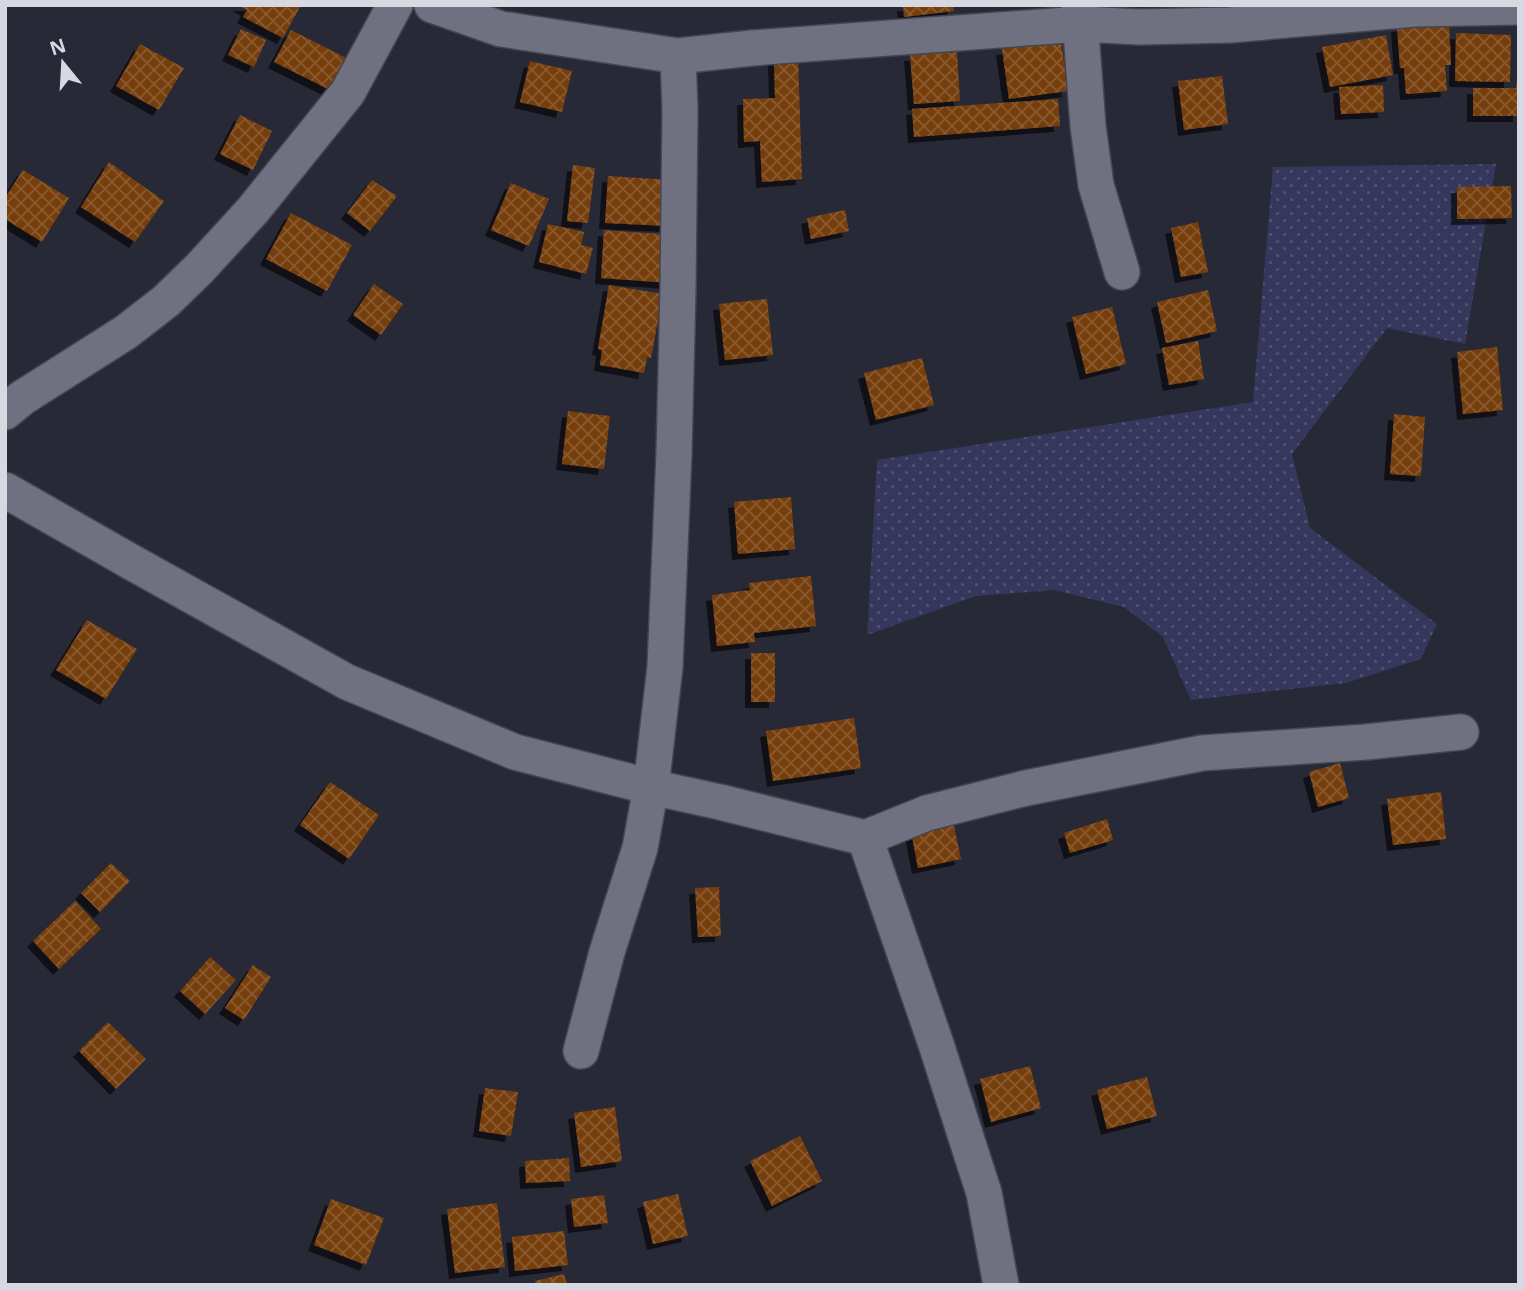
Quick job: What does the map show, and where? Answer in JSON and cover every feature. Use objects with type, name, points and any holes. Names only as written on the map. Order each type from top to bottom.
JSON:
[{"type":"street","points":[[5,412],[22,398],[127,332],[166,301],[200,268],[253,210],[348,92],[395,5]]},
{"type":"street","points":[[432,5],[501,29],[678,56],[1080,15],[1140,27],[1230,25],[1415,9],[1519,7]]},
{"type":"street","points":[[1080,15],[1088,126],[1096,185],[1122,272]]},
{"type":"street","points":[[581,1051],[607,952],[640,848],[652,788],[665,667],[674,453],[679,219],[678,56]]},
{"type":"street","points":[[5,490],[347,682],[515,752],[652,788],[865,838],[927,813],[1013,791],[1202,753],[1366,742],[1461,732]]},
{"type":"street","points":[[865,838],[984,1193],[1001,1285]]},
{"type":"shaded area","points":[[1496,164],[1465,344],[1387,328],[1292,454],[1310,528],[1437,624],[1421,659],[1346,683],[1191,700],[1163,637],[1124,607],[1054,590],[976,596],[867,635],[877,460],[1253,402],[1273,167]]},
{"type":"building","points":[[238,5],[301,5],[283,38],[243,17],[247,10]]},
{"type":"building","points":[[903,5],[953,5],[954,11],[904,17]]},
{"type":"building","points":[[1449,22],[1451,65],[1445,65],[1447,91],[1406,94],[1404,68],[1400,68],[1397,26]]},
{"type":"building","points":[[241,29],[266,40],[254,67],[228,55]]},
{"type":"building","points":[[291,30],[354,62],[338,94],[274,62]]},
{"type":"building","points":[[1456,33],[1511,35],[1510,82],[1455,81]]},
{"type":"building","points":[[1386,35],[1393,75],[1330,87],[1322,47]]},
{"type":"building","points":[[1061,41],[1068,91],[1009,99],[1002,49]]},
{"type":"building","points":[[140,44],[184,68],[159,110],[116,86]]},
{"type":"building","points":[[957,52],[960,101],[914,104],[910,55]]},
{"type":"building","points":[[798,56],[802,179],[762,182],[760,141],[744,142],[743,99],[775,98],[774,57]]},
{"type":"building","points":[[530,61],[572,71],[562,112],[520,102]]},
{"type":"building","points":[[1222,76],[1228,124],[1184,130],[1178,81]]},
{"type":"building","points":[[1516,82],[1519,82],[1519,116],[1473,116],[1473,88],[1516,88]]},
{"type":"building","points":[[1383,85],[1384,112],[1341,114],[1339,87]]},
{"type":"building","points":[[1058,99],[1060,126],[914,137],[912,109]]},
{"type":"building","points":[[240,115],[272,131],[253,170],[220,154]]},
{"type":"building","points":[[109,162],[164,201],[135,242],[81,207]]},
{"type":"building","points":[[573,165],[595,168],[588,223],[567,221]]},
{"type":"building","points":[[23,170],[69,198],[42,242],[5,219],[5,198]]},
{"type":"building","points":[[608,176],[671,180],[668,226],[605,223]]},
{"type":"building","points":[[372,180],[397,196],[370,231],[347,213]]},
{"type":"building","points":[[511,183],[549,199],[529,246],[491,230]]},
{"type":"building","points":[[1511,186],[1512,218],[1457,219],[1457,187]]},
{"type":"building","points":[[845,210],[849,231],[811,239],[807,218]]},
{"type":"building","points":[[291,213],[352,245],[327,291],[266,259]]},
{"type":"building","points":[[1198,222],[1208,272],[1181,277],[1171,228]]},
{"type":"building","points":[[548,224],[584,232],[581,245],[593,248],[586,274],[539,262]]},
{"type":"building","points":[[604,230],[675,235],[671,283],[601,278]]},
{"type":"building","points":[[374,284],[403,304],[381,335],[353,315]]},
{"type":"building","points":[[609,285],[663,294],[651,358],[647,357],[644,373],[600,365],[602,350],[598,349]]},
{"type":"building","points":[[1208,290],[1217,331],[1166,343],[1157,302]]},
{"type":"building","points":[[767,299],[773,355],[725,360],[719,304]]},
{"type":"building","points":[[1112,307],[1126,364],[1086,374],[1072,317]]},
{"type":"building","points":[[1198,341],[1204,379],[1169,385],[1162,348]]},
{"type":"building","points":[[1497,347],[1503,410],[1463,414],[1457,352]]},
{"type":"building","points":[[922,358],[934,405],[876,420],[864,373]]},
{"type":"building","points":[[568,411],[610,416],[604,469],[562,464]]},
{"type":"building","points":[[1394,414],[1425,417],[1421,476],[1390,474]]},
{"type":"building","points":[[791,497],[795,549],[738,554],[734,502]]},
{"type":"building","points":[[811,576],[816,626],[754,633],[755,642],[717,646],[712,595],[750,590],[749,583]]},
{"type":"building","points":[[87,620],[137,649],[106,699],[56,670]]},
{"type":"building","points":[[751,653],[775,653],[775,702],[751,702]]},
{"type":"building","points":[[854,718],[861,768],[773,781],[766,731]]},
{"type":"building","points":[[1340,763],[1349,798],[1318,807],[1309,772]]},
{"type":"building","points":[[330,782],[379,815],[349,859],[300,825]]},
{"type":"building","points":[[1441,792],[1446,839],[1393,845],[1387,799]]},
{"type":"building","points":[[952,817],[961,859],[918,868],[910,826]]},
{"type":"building","points":[[1107,819],[1113,840],[1070,853],[1064,833]]},
{"type":"building","points":[[111,863],[130,881],[100,912],[81,893]]},
{"type":"building","points":[[719,887],[721,936],[698,937],[695,888]]},
{"type":"building","points":[[75,901],[101,929],[59,969],[33,941]]},
{"type":"building","points":[[210,957],[236,980],[205,1014],[180,991]]},
{"type":"building","points":[[253,965],[271,977],[244,1020],[225,1008]]},
{"type":"building","points":[[108,1022],[146,1059],[116,1089],[79,1051]]},
{"type":"building","points":[[1030,1066],[1041,1108],[991,1122],[980,1079]]},
{"type":"building","points":[[1147,1077],[1157,1116],[1107,1129],[1097,1090]]},
{"type":"building","points":[[485,1088],[518,1092],[511,1136],[479,1131]]},
{"type":"building","points":[[615,1107],[622,1161],[581,1167],[574,1113]]},
{"type":"building","points":[[800,1136],[822,1181],[772,1206],[750,1161]]},
{"type":"building","points":[[569,1158],[570,1181],[526,1183],[525,1161]]},
{"type":"building","points":[[678,1194],[688,1236],[653,1244],[643,1202]]},
{"type":"building","points":[[604,1195],[608,1223],[574,1227],[571,1199]]},
{"type":"building","points":[[331,1199],[384,1218],[366,1265],[314,1245]]},
{"type":"building","points":[[497,1203],[505,1267],[455,1273],[447,1209]]},
{"type":"building","points":[[564,1231],[568,1265],[515,1271],[512,1237]]},
{"type":"building","points":[[564,1274],[567,1285],[536,1285],[535,1281]]}]
